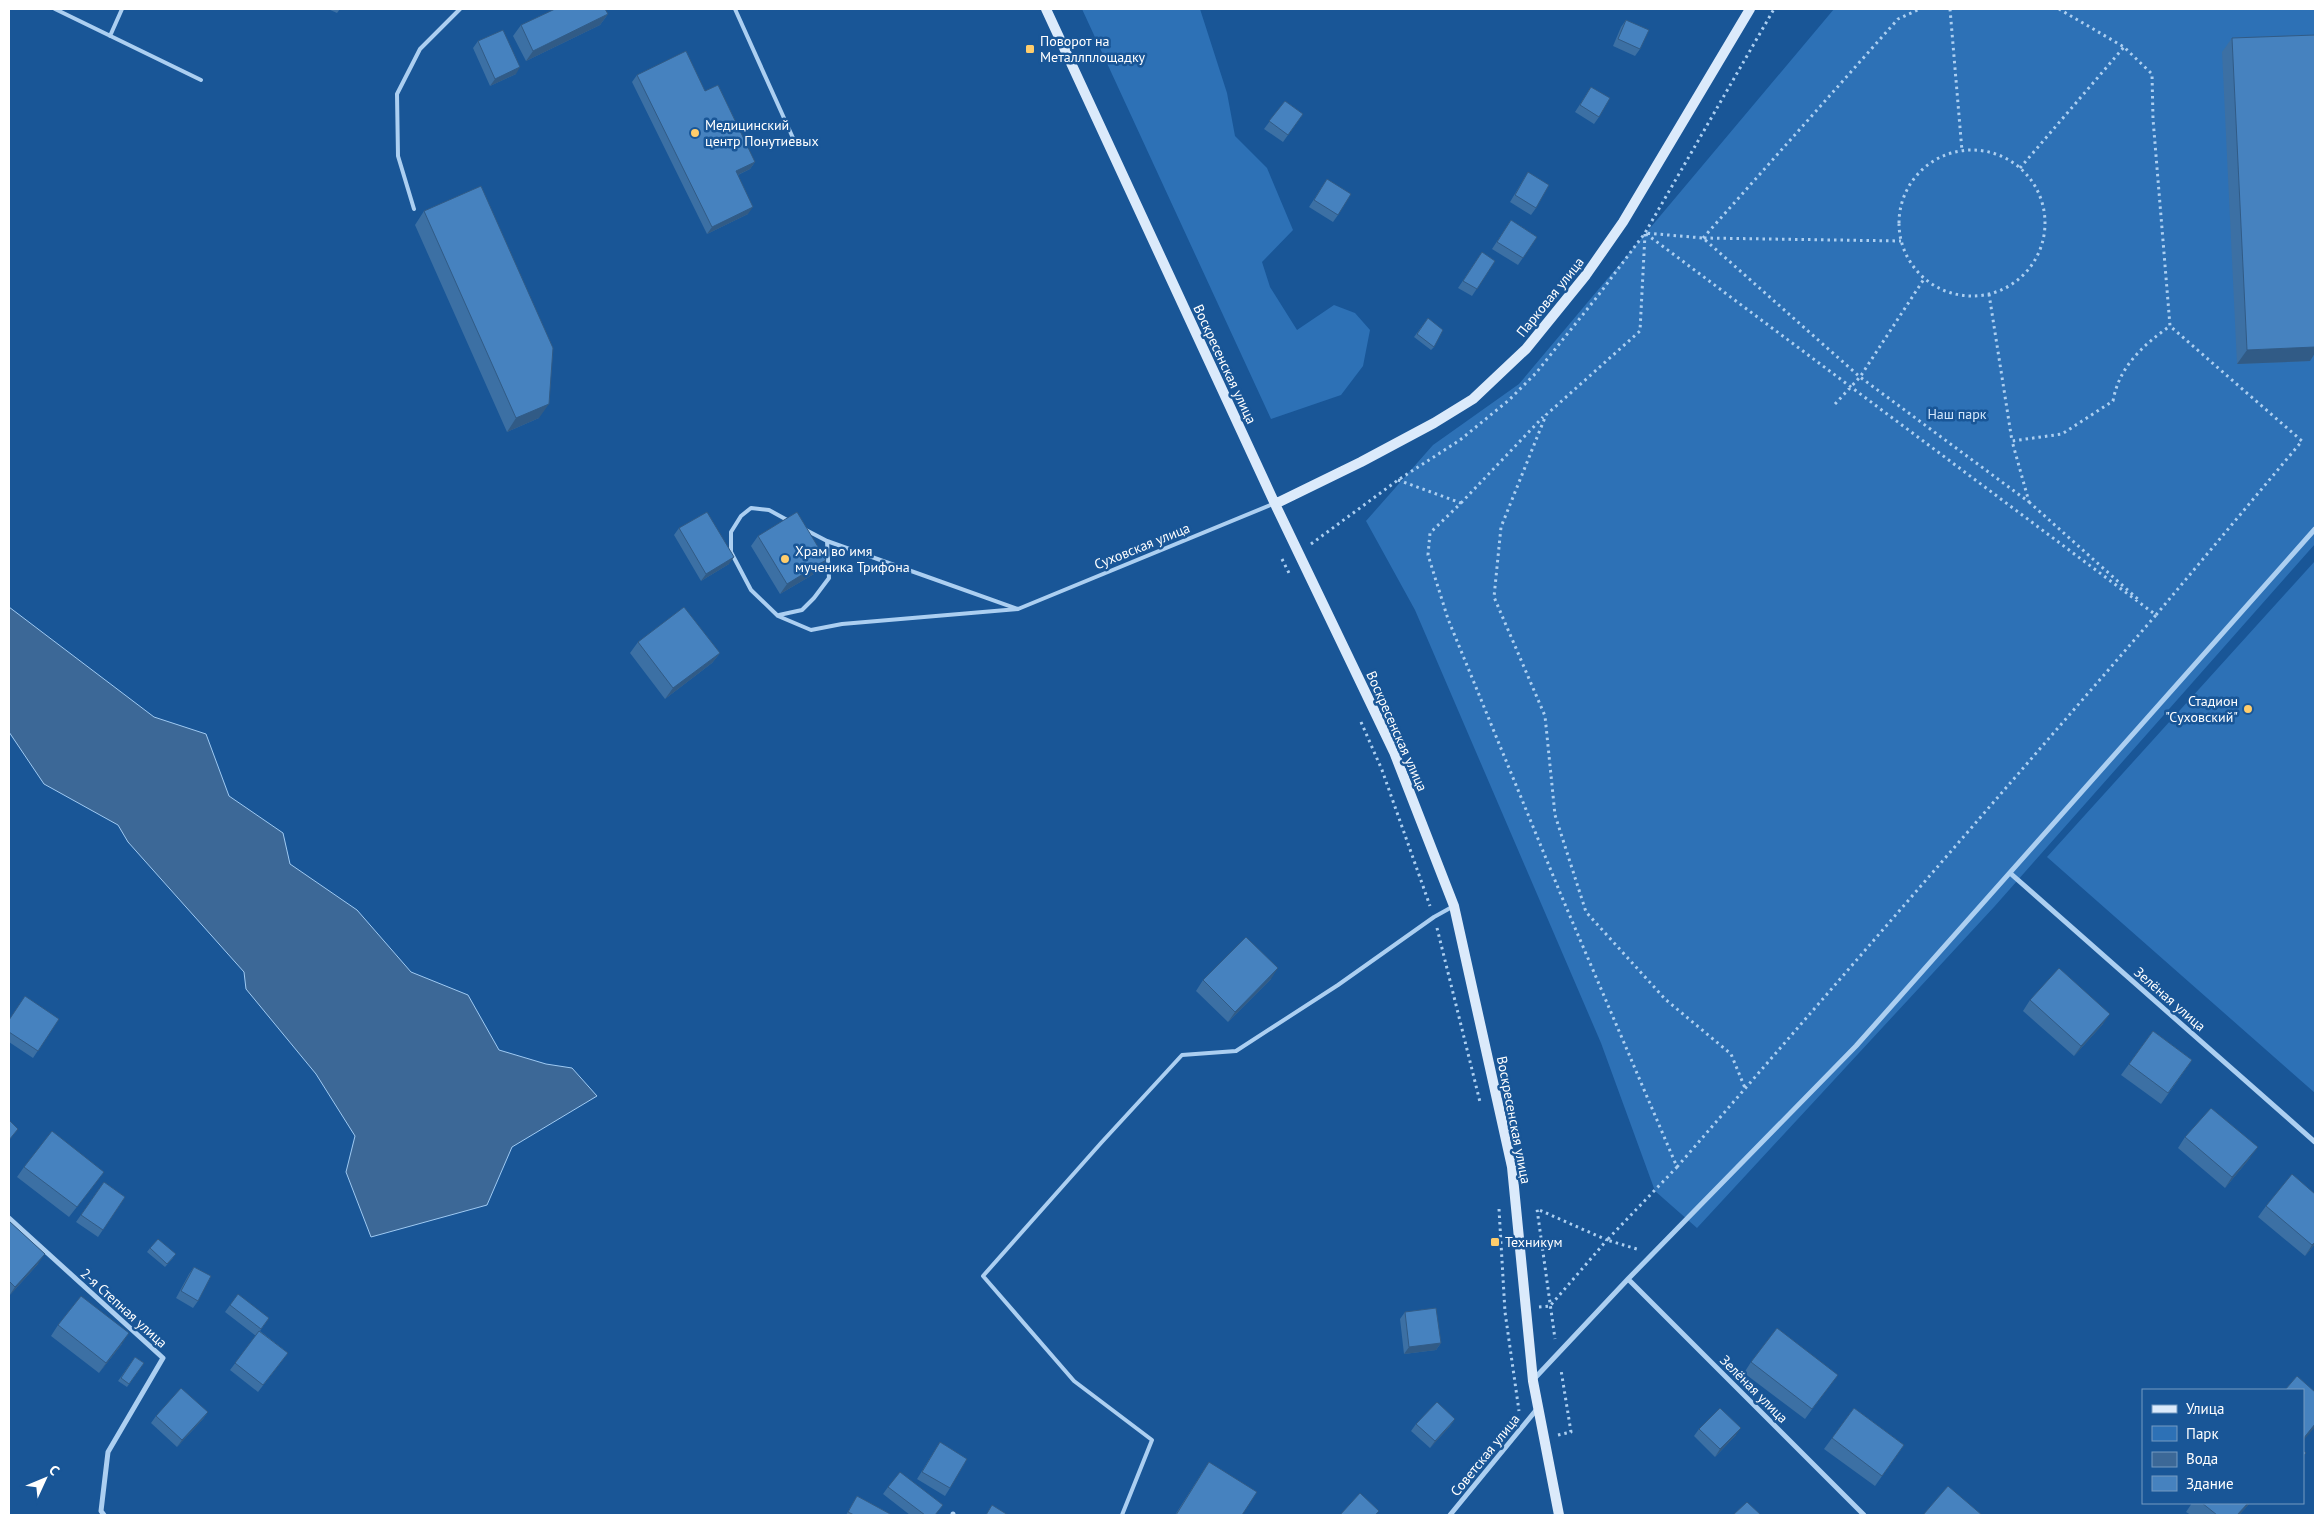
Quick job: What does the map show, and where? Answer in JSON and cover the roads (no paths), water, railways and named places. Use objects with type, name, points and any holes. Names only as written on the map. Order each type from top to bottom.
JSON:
[{"type":"street","name":"Воскресенская улица","points":[[1046,9],[1275,504],[1394,752],[1454,906],[1512,1167],[1533,1381],[1559,1515]]},
{"type":"street","name":"Парковая улица","points":[[1275,504],[1360,462],[1442,418],[1472,399],[1526,349],[1586,275],[1623,222],[1750,9]]},
{"type":"street","points":[[1533,1381],[1652,1254],[1856,1046],[2315,529]]},
{"type":"street","name":"Зелёная улица","points":[[2010,873],[2315,1142]]},
{"type":"street","name":"2-я Степная улица","points":[[9,1218],[163,1358],[108,1452],[101,1511],[104,1515]]},
{"type":"street","name":"Зелёная улица","points":[[1628,1279],[1864,1515]]},
{"type":"street","name":"Советская улица","points":[[1450,1515],[1537,1409]]},
{"type":"lane","points":[[55,9],[201,80]]},
{"type":"lane","points":[[110,36],[122,9]]},
{"type":"lane","points":[[414,209],[398,156],[397,94],[420,50],[460,9]]},
{"type":"lane","points":[[735,9],[793,138]]},
{"type":"lane","name":"Суховская улица","points":[[778,616],[811,630],[842,624],[1018,609],[1275,504]]},
{"type":"lane","points":[[794,523],[769,510],[751,508],[741,516],[731,532],[731,552],[751,590],[778,616],[802,610],[814,598],[828,578],[827,541]]},
{"type":"lane","points":[[802,528],[827,541],[1018,609]]},
{"type":"lane","points":[[1122,1515],[1152,1440],[1074,1381],[983,1276],[1100,1143],[1182,1056],[1236,1051],[1338,985],[1454,906]]},
{"type":"water","points":[[9,607],[154,717],[206,734],[229,796],[283,833],[290,864],[357,910],[411,972],[468,995],[499,1050],[546,1064],[572,1068],[597,1096],[512,1147],[487,1205],[371,1237],[346,1172],[355,1136],[316,1074],[246,989],[244,972],[128,842],[118,825],[44,784],[9,732]]},
{"type":"place","name":"Поворот на Металлплощадку","points":[[1030,49]]},
{"type":"place","name":"Медицинский центр Понутиевых","points":[[695,133]]},
{"type":"place","name":"Храм во имя мученика Трифона","points":[[785,559]]},
{"type":"place","name":"Стадион \"Суховский\"","points":[[2248,709]]},
{"type":"place","name":"Техникум","points":[[1495,1242]]},
{"type":"park label","name":"Наш парк","points":[[1957,414]]}]
